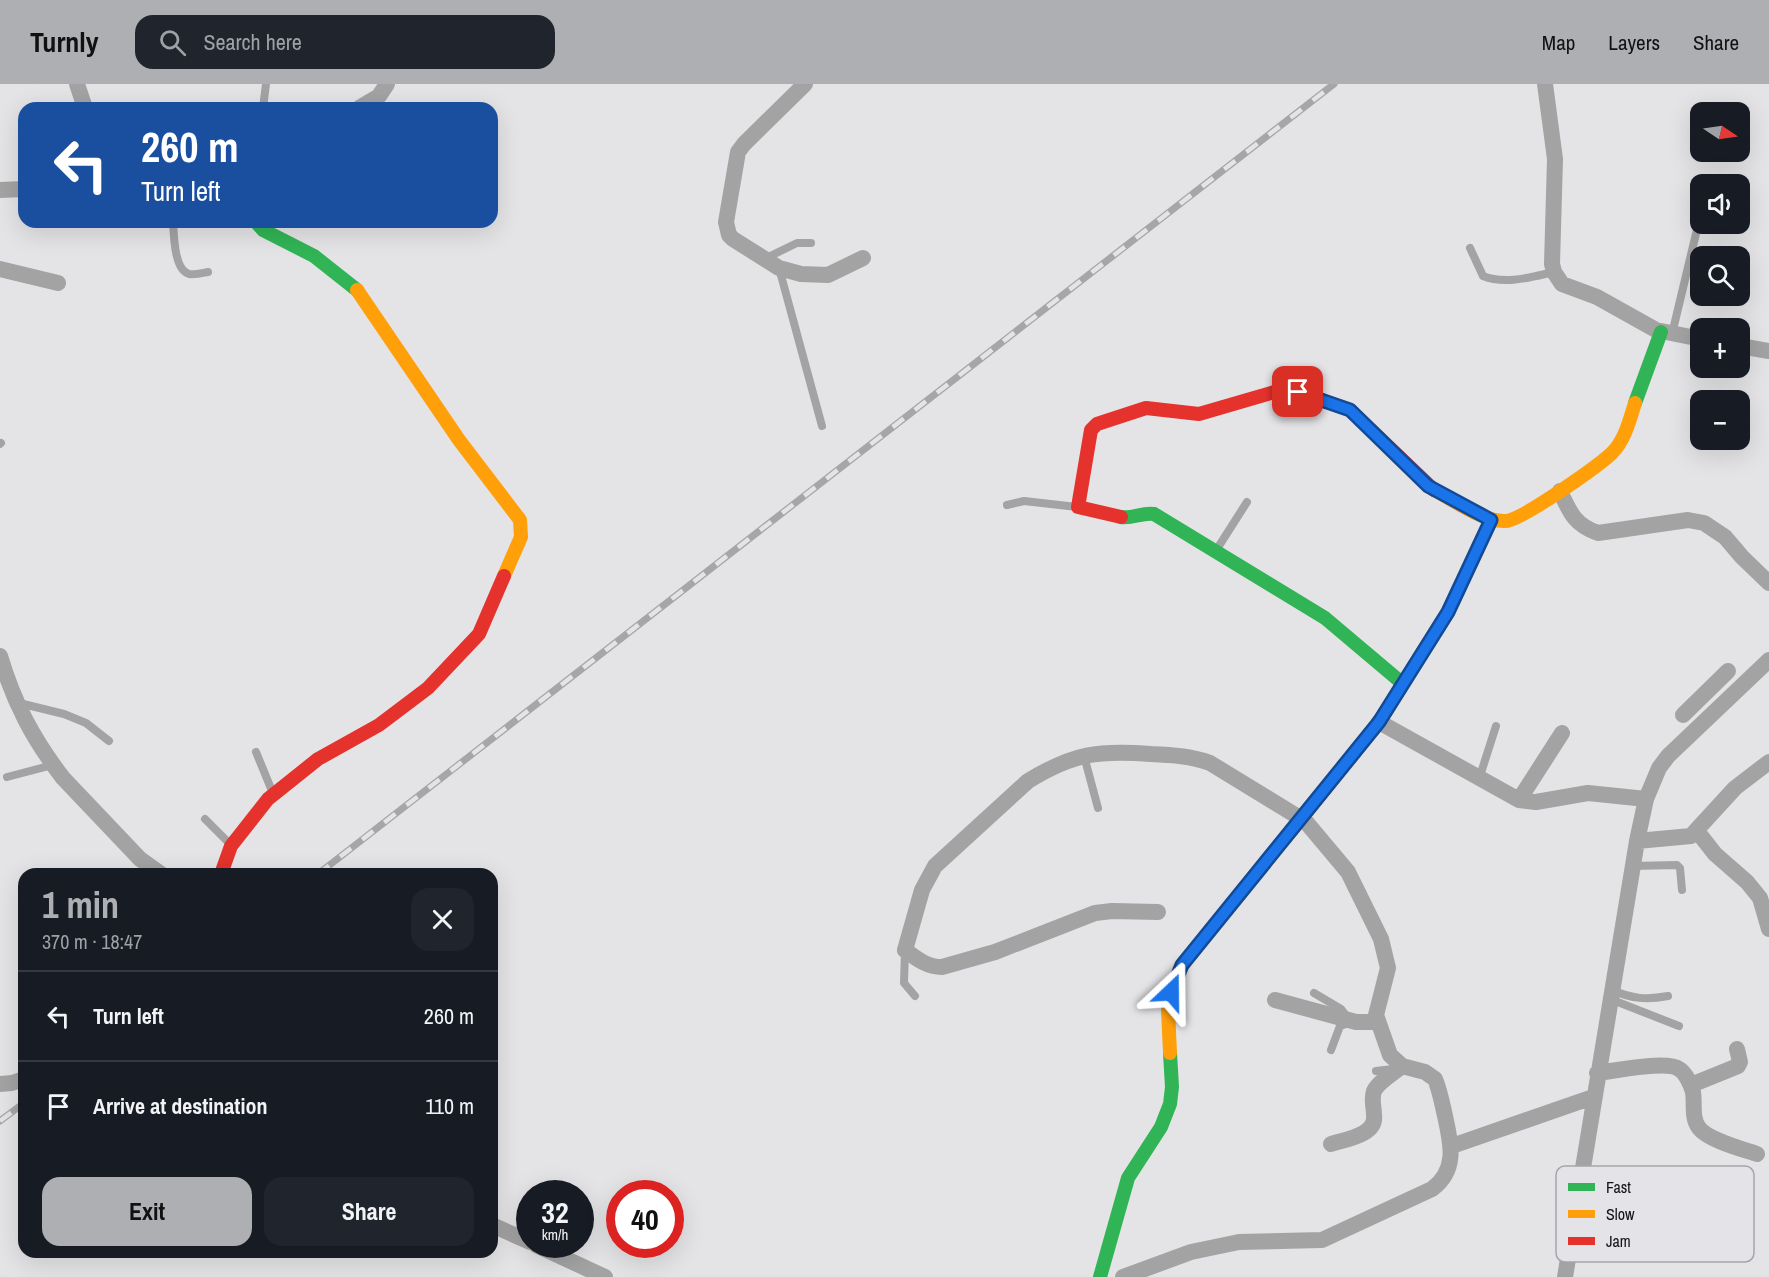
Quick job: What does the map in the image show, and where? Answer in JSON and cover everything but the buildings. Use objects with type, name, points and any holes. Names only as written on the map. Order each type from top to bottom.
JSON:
[{"type":"street","points":[[77,84],[83,102]]},
{"type":"street","points":[[369,102],[379,96],[387,84]]},
{"type":"street","points":[[805,84],[744,144],[738,153],[726,222],[727,230],[733,239],[779,268],[801,274],[828,275],[863,258]]},
{"type":"street","points":[[1545,84],[1555,159],[1552,264],[1554,272],[1562,284],[1597,297],[1666,333],[1690,337]]},
{"type":"street","points":[[0,190],[18,189]]},
{"type":"street","points":[[223,868],[231,846],[273,795],[318,759],[385,721],[428,688],[479,634],[519,545],[522,529],[515,511],[459,440],[356,287],[314,256],[261,228]]},
{"type":"street","points":[[0,268],[58,283]]},
{"type":"street","points":[[1402,683],[1325,618],[1154,514],[1147,513],[1125,518],[1078,507],[1091,430],[1097,424],[1146,408],[1199,414],[1289,390],[1350,410],[1428,486],[1491,520],[1512,520],[1560,491],[1613,452],[1620,443],[1666,333]]},
{"type":"street","points":[[1750,348],[1769,351]]},
{"type":"street","points":[[1560,491],[1572,516],[1585,529],[1598,533],[1688,520],[1704,523],[1725,537],[1769,583]]},
{"type":"street","points":[[1100,1277],[1128,1178],[1161,1127],[1170,1104],[1172,1087],[1168,1010],[1174,979],[1182,965],[1379,722],[1448,612],[1491,520]]},
{"type":"street","points":[[0,656],[16,703],[35,740],[63,778],[140,859],[153,868]]},
{"type":"street","points":[[1582,1166],[1636,841],[1646,799],[1659,768],[1668,756],[1769,660]]},
{"type":"street","points":[[1683,715],[1728,671]]},
{"type":"street","points":[[1702,696],[1716,710]]},
{"type":"street","points":[[1379,722],[1519,801],[1536,802],[1588,793],[1646,799]]},
{"type":"street","points":[[1519,801],[1562,733]]},
{"type":"street","points":[[1123,1277],[1191,1252],[1239,1242],[1322,1240],[1432,1189],[1444,1178],[1448,1170],[1452,1146],[1435,1079],[1425,1072],[1401,1067],[1390,1055],[1377,1022],[1377,1006],[1388,968],[1381,939],[1348,872],[1301,818],[1210,763],[1197,759],[1117,752],[1084,755],[1028,781],[935,866],[922,890],[905,950],[920,962],[933,967],[942,967],[990,954],[1095,913],[1158,912]]},
{"type":"street","points":[[1636,841],[1685,837],[1697,831],[1735,788],[1769,762]]},
{"type":"street","points":[[1697,831],[1715,854],[1747,882],[1760,898],[1769,929]]},
{"type":"street","points":[[1275,1000],[1352,1021],[1377,1022]]},
{"type":"street","points":[[1691,1085],[1738,1066],[1740,1062],[1737,1048]]},
{"type":"street","points":[[1597,1073],[1668,1065],[1680,1069],[1691,1085],[1695,1103],[1693,1118],[1700,1130],[1757,1154]]},
{"type":"street","points":[[1331,1144],[1366,1132],[1373,1125],[1375,1118],[1373,1093],[1401,1067]]},
{"type":"street","points":[[0,1084],[18,1081]]},
{"type":"street","points":[[1452,1146],[1593,1097]]},
{"type":"street","points":[[498,1228],[516,1236]]},
{"type":"street","points":[[564,1258],[606,1277]]},
{"type":"lane","points":[[264,102],[266,84]]},
{"type":"lane","points":[[174,228],[177,255],[182,270],[190,274],[208,273]]},
{"type":"lane","points":[[1666,333],[1695,234]]},
{"type":"lane","points":[[764,259],[797,243],[811,243]]},
{"type":"lane","points":[[1470,248],[1483,276],[1491,279],[1511,280],[1554,272]]},
{"type":"lane","points":[[779,268],[822,426]]},
{"type":"lane","points":[[1007,505],[1024,501],[1078,507]]},
{"type":"lane","points":[[1215,552],[1248,502]]},
{"type":"lane","points":[[16,703],[64,714],[86,723],[109,741]]},
{"type":"lane","points":[[1479,779],[1496,726]]},
{"type":"lane","points":[[256,752],[273,795]]},
{"type":"lane","points":[[1084,755],[1098,808]]},
{"type":"lane","points":[[7,777],[53,765]]},
{"type":"lane","points":[[205,819],[231,846]]},
{"type":"lane","points":[[1632,866],[1677,866],[1680,868],[1682,890]]},
{"type":"lane","points":[[905,950],[904,983],[915,996]]},
{"type":"lane","points":[[1314,993],[1341,1009],[1352,1021],[1340,1026],[1331,1050]]},
{"type":"lane","points":[[1611,994],[1640,999],[1668,996]]},
{"type":"lane","points":[[1611,994],[1679,1026]]},
{"type":"lane","points":[[1376,1071],[1401,1067]]},
{"type":"railway","points":[[326,868],[1334,84]]},
{"type":"railway","points":[[0,1121],[18,1108]]},
{"type":"traffic: fast","points":[[261,228],[314,256],[357,290]]},
{"type":"traffic: fast","points":[[1635,403],[1661,332]]},
{"type":"traffic: fast","points":[[1121,517],[1154,514],[1325,618],[1402,683]]},
{"type":"traffic: fast","points":[[1100,1277],[1128,1178],[1161,1127],[1170,1104],[1172,1087],[1170,1053]]},
{"type":"traffic: slow","points":[[357,290],[459,440],[520,520],[521,537],[504,576]]},
{"type":"traffic: slow","points":[[1434,490],[1487,518],[1505,521],[1514,519],[1559,492],[1612,453],[1624,436],[1635,403]]},
{"type":"traffic: slow","points":[[1170,1053],[1168,1010],[1171,992],[1182,965],[1291,831]]},
{"type":"traffic: jam","points":[[1121,517],[1078,507],[1091,430],[1097,424],[1146,408],[1199,414],[1278,391],[1289,390],[1350,410],[1434,490]]},
{"type":"traffic: jam","points":[[1291,831],[1379,722],[1448,612],[1491,520]]},
{"type":"traffic: jam","points":[[223,868],[231,846],[268,799],[318,759],[379,725],[428,688],[479,634],[504,576]]},
{"type":"route","points":[[1171,992],[1174,979],[1182,965],[1379,722],[1448,612],[1491,520],[1428,486],[1350,410],[1298,392]]}]
